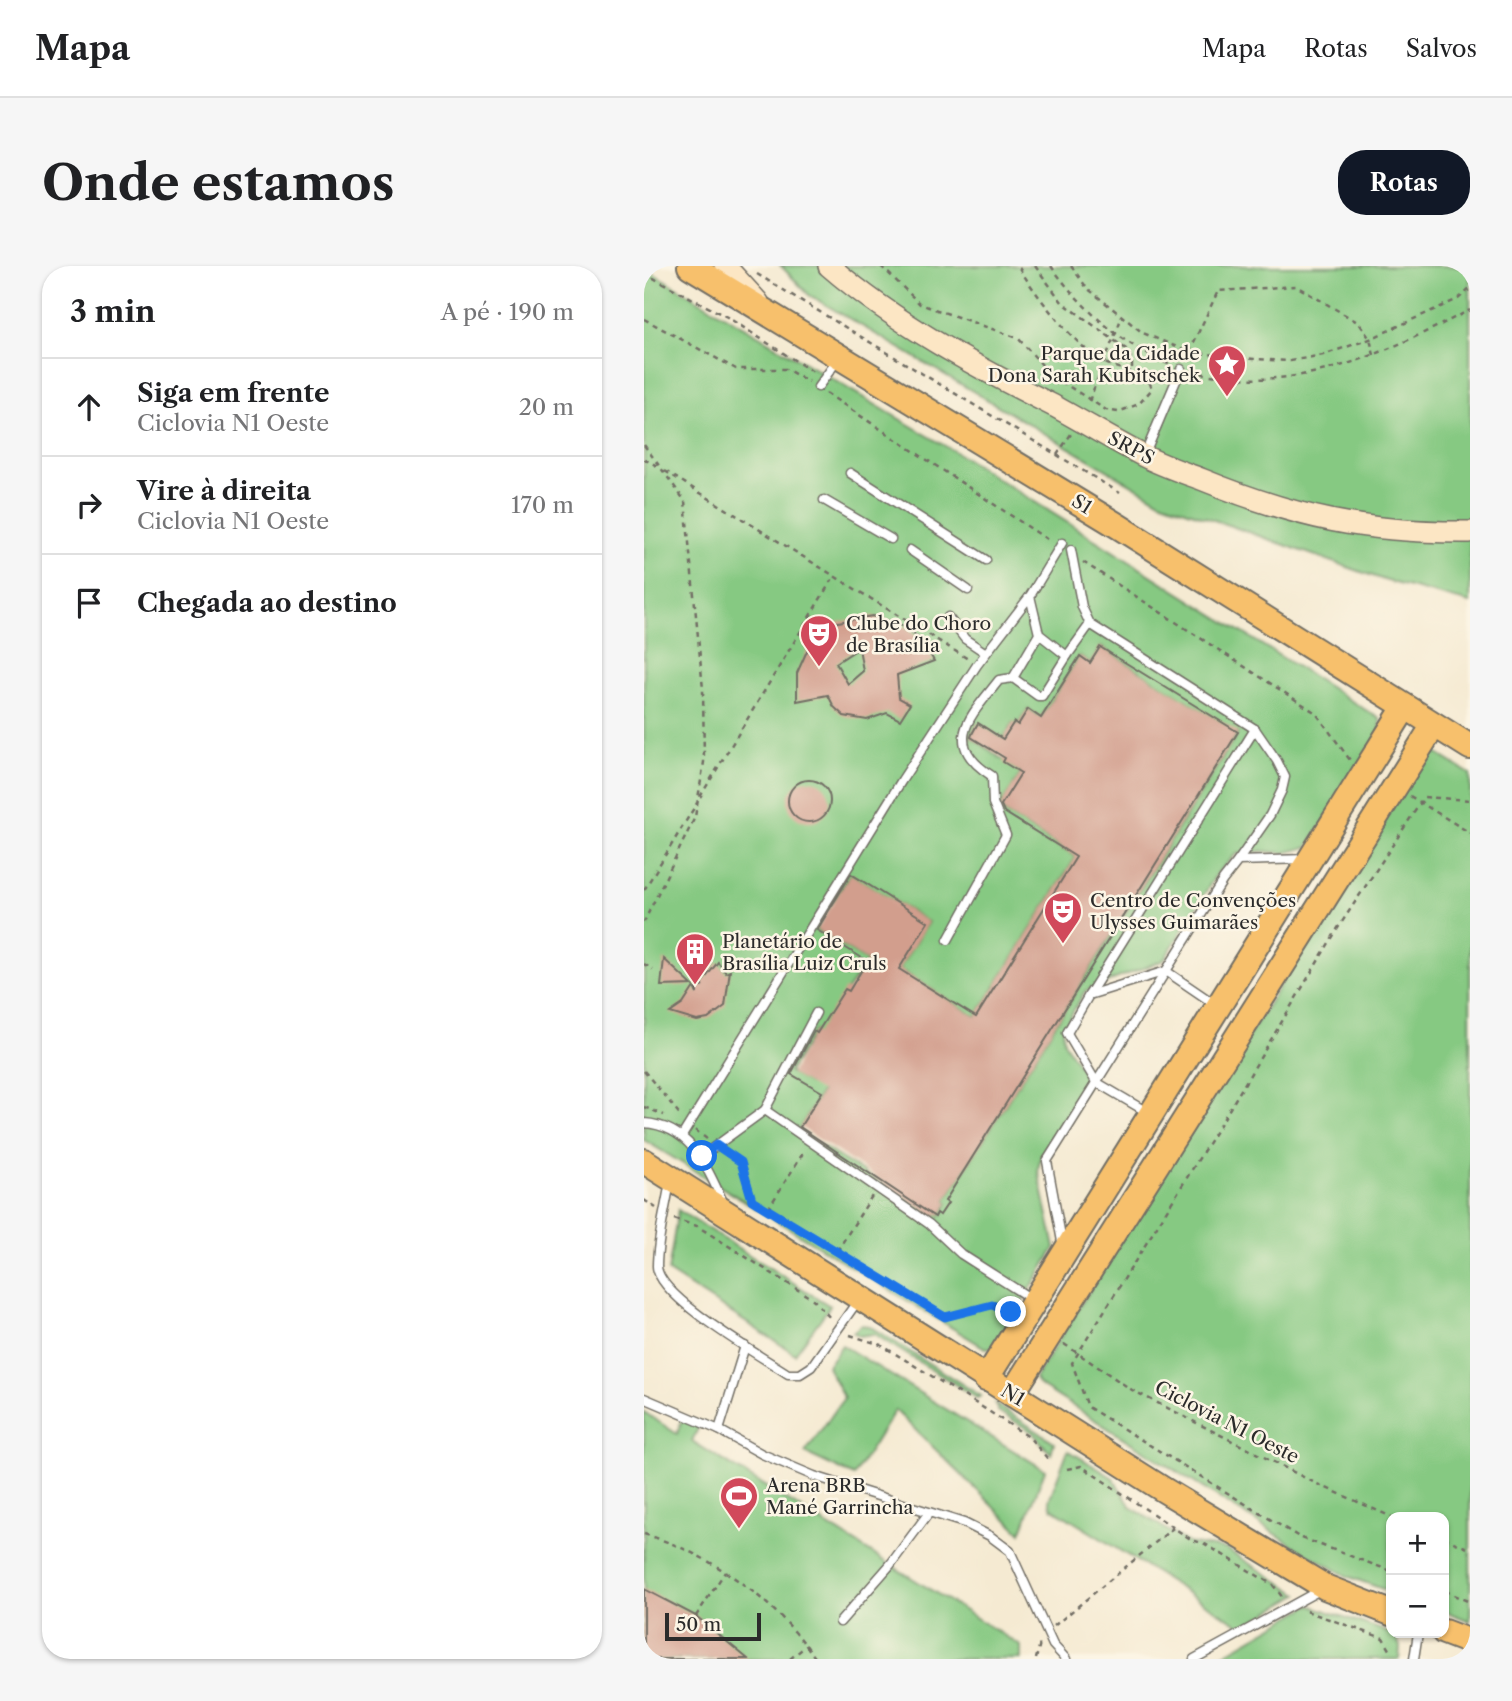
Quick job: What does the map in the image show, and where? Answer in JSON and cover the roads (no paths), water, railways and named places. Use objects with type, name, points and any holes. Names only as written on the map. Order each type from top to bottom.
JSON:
[{"type":"highway","name":"S1","points":[[690,266],[841,355],[1470,747]]},
{"type":"highway","points":[[986,1379],[1405,707]]},
{"type":"highway","points":[[1012,1394],[1058,1328],[1434,725]]},
{"type":"highway","points":[[1352,792],[1381,809]]},
{"type":"highway","name":"N1","points":[[644,1161],[986,1379],[1325,1587],[1386,1611]]},
{"type":"highway","points":[[1035,1301],[1058,1328]]},
{"type":"highway","points":[[1449,1635],[1470,1642]]},
{"type":"main road","points":[[725,266],[766,311]]},
{"type":"main road","name":"SRPS","points":[[829,266],[882,306],[982,370],[1144,456],[1247,498],[1313,518],[1397,531],[1470,532]]},
{"type":"lane","points":[[818,387],[841,355]]},
{"type":"lane","points":[[1144,456],[1181,369]]},
{"type":"lane","points":[[850,473],[986,561]]},
{"type":"lane","points":[[824,500],[891,539]]},
{"type":"lane","points":[[682,1136],[690,1127],[801,942],[977,665],[1030,596],[1062,543]]},
{"type":"lane","points":[[911,550],[968,590]]},
{"type":"lane","points":[[1064,1253],[1047,1161],[1166,971],[1270,815],[1285,777],[1255,729],[1090,624],[1082,607],[1071,550]]},
{"type":"lane","points":[[1030,596],[1039,634],[1067,656]]},
{"type":"lane","points":[[948,617],[965,639],[986,653]]},
{"type":"lane","points":[[948,940],[1006,835],[993,803],[992,776],[978,766],[962,743],[968,720],[999,680],[1013,678],[1034,695],[1042,696],[1090,624]]},
{"type":"lane","points":[[1013,678],[1039,634]]},
{"type":"lane","points":[[1152,1109],[1142,1109],[1096,1082],[1068,1033],[1255,729]]},
{"type":"lane","points":[[1238,861],[1310,859]]},
{"type":"lane","points":[[1089,995],[1166,971]]},
{"type":"lane","points":[[1166,971],[1218,1006]]},
{"type":"lane","points":[[702,1156],[765,1110],[816,1013]]},
{"type":"lane","points":[[765,1110],[929,1224],[961,1254],[1035,1301]]},
{"type":"lane","points":[[644,1123],[658,1124],[682,1136],[702,1156],[729,1215]]},
{"type":"lane","points":[[670,1178],[657,1268],[662,1285],[788,1374],[800,1374],[811,1367],[859,1298]]},
{"type":"lane","points":[[719,1430],[745,1346]]},
{"type":"lane","points":[[644,1398],[719,1430],[762,1454],[814,1476],[928,1514],[964,1523],[990,1536],[1010,1550],[1053,1645],[1066,1659]]},
{"type":"lane","points":[[840,1622],[890,1565],[928,1514]]},
{"type":"lane","points":[[1194,1659],[1325,1587]]},
{"type":"lane","points":[[1414,1659],[1417,1638]]},
{"type":"place","name":"Parque da Cidade Dona Sarah Kubitschek","points":[[1227,398]]},
{"type":"place","name":"Clube do Choro de Brasília","points":[[819,668]]},
{"type":"place","name":"Centro de Convenções Ulysses Guimarães","points":[[1063,945]]},
{"type":"place","name":"Planetário de Brasília Luiz Cruls","points":[[695,986]]},
{"type":"place","name":"Arena BRB Mané Garrincha","points":[[739,1530]]}]
